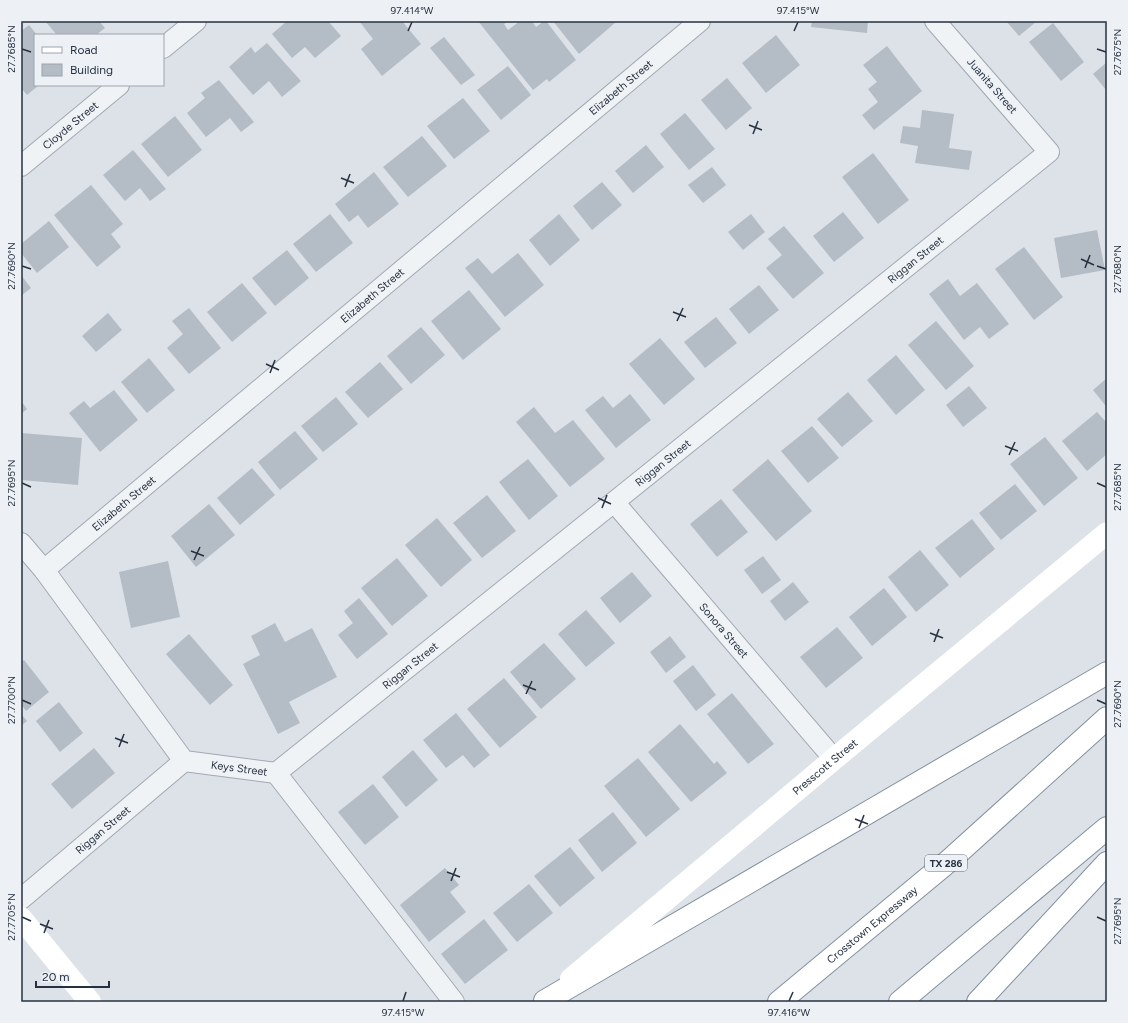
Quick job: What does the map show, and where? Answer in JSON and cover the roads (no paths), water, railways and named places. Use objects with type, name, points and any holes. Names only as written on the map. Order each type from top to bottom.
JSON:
[{"type":"main road","name":"Presscott Street","points":[[544,1001],[1107,533]]},
{"type":"main road","points":[[544,1001],[1107,673]]},
{"type":"main road","name":"Crosstown Expressway","points":[[779,1002],[950,860],[1107,718]]},
{"type":"main road","points":[[900,1002],[1107,828]]},
{"type":"main road","points":[[978,1002],[1107,863]]},
{"type":"main road","points":[[24,928],[90,1002]]},
{"type":"street","points":[[164,47],[196,21]]},
{"type":"street","name":"Elizabeth Street","points":[[44,570],[700,21]]},
{"type":"street","name":"Juanita Street","points":[[935,21],[1048,152]]},
{"type":"street","name":"Cloyde Street","points":[[21,166],[118,86]]},
{"type":"street","name":"Riggan Street","points":[[276,773],[1048,152]]},
{"type":"street","name":"Sonora Street","points":[[614,502],[834,759]]},
{"type":"street","points":[[21,543],[44,570],[184,760]]},
{"type":"street","name":"Riggan Street","points":[[21,899],[184,760]]},
{"type":"street","name":"Keys Street","points":[[184,760],[276,773],[454,1002]]}]
